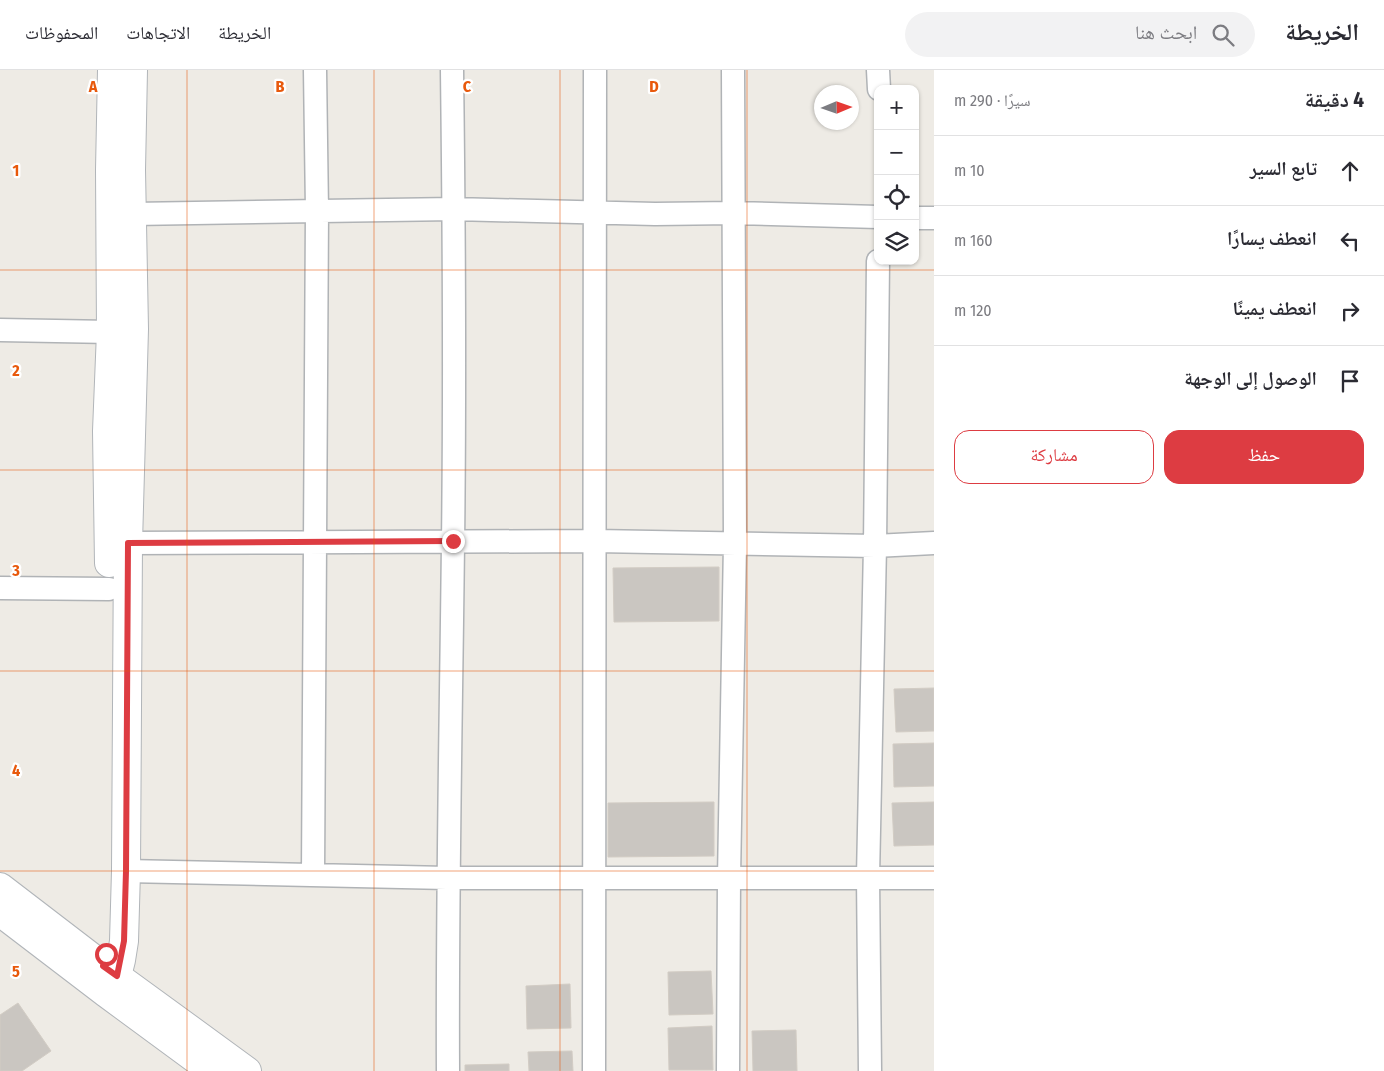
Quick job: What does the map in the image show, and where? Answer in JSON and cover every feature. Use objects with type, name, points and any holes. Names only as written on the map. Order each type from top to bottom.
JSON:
[{"type":"street","points":[[104,979],[109,909],[107,431],[111,332],[110,170],[112,70]]},
{"type":"street","points":[[104,979],[124,941],[128,543],[134,330],[131,170],[133,70]]},
{"type":"street","points":[[313,875],[317,211],[315,70]]},
{"type":"street","points":[[448,1071],[447,878],[453,541],[454,209],[452,70]]},
{"type":"street","points":[[594,1071],[595,70]]},
{"type":"street","points":[[728,1071],[729,878],[736,543],[733,70]]},
{"type":"street","points":[[878,70],[878,85]]},
{"type":"street","points":[[132,214],[454,209],[874,217]]},
{"type":"street","points":[[919,218],[934,218]]},
{"type":"street","points":[[870,1071],[868,877],[875,546],[878,265]]},
{"type":"street","points":[[0,330],[111,332]]},
{"type":"street","points":[[128,543],[596,541],[875,546],[934,543]]},
{"type":"street","points":[[0,588],[109,589]]},
{"type":"street","points":[[126,871],[447,878],[934,878]]},
{"type":"street","points":[[0,887],[212,1071]]},
{"type":"street","points":[[0,912],[247,1071]]},
{"type":"building","points":[[719,567],[719,621],[614,622],[613,568]]},
{"type":"building","points":[[934,688],[934,731],[896,732],[894,689]]},
{"type":"building","points":[[934,743],[934,786],[894,787],[893,744]]},
{"type":"building","points":[[714,802],[714,856],[608,857],[608,803]]},
{"type":"building","points":[[934,802],[934,845],[894,846],[892,803]]},
{"type":"building","points":[[711,971],[713,1014],[669,1015],[668,972]]},
{"type":"building","points":[[570,984],[571,1028],[527,1029],[526,986]]},
{"type":"building","points":[[18,1003],[51,1051],[22,1071],[0,1071],[0,1015]]},
{"type":"building","points":[[712,1026],[713,1070],[669,1070],[668,1028]]},
{"type":"building","points":[[796,1030],[797,1071],[753,1071],[752,1031]]},
{"type":"building","points":[[572,1051],[573,1071],[529,1071],[528,1052]]},
{"type":"building","points":[[509,1064],[509,1071],[465,1071],[465,1065]]},
{"type":"route","points":[[106,954],[103,966],[117,976],[122,960],[124,941],[126,871],[128,543],[453,541]]}]
